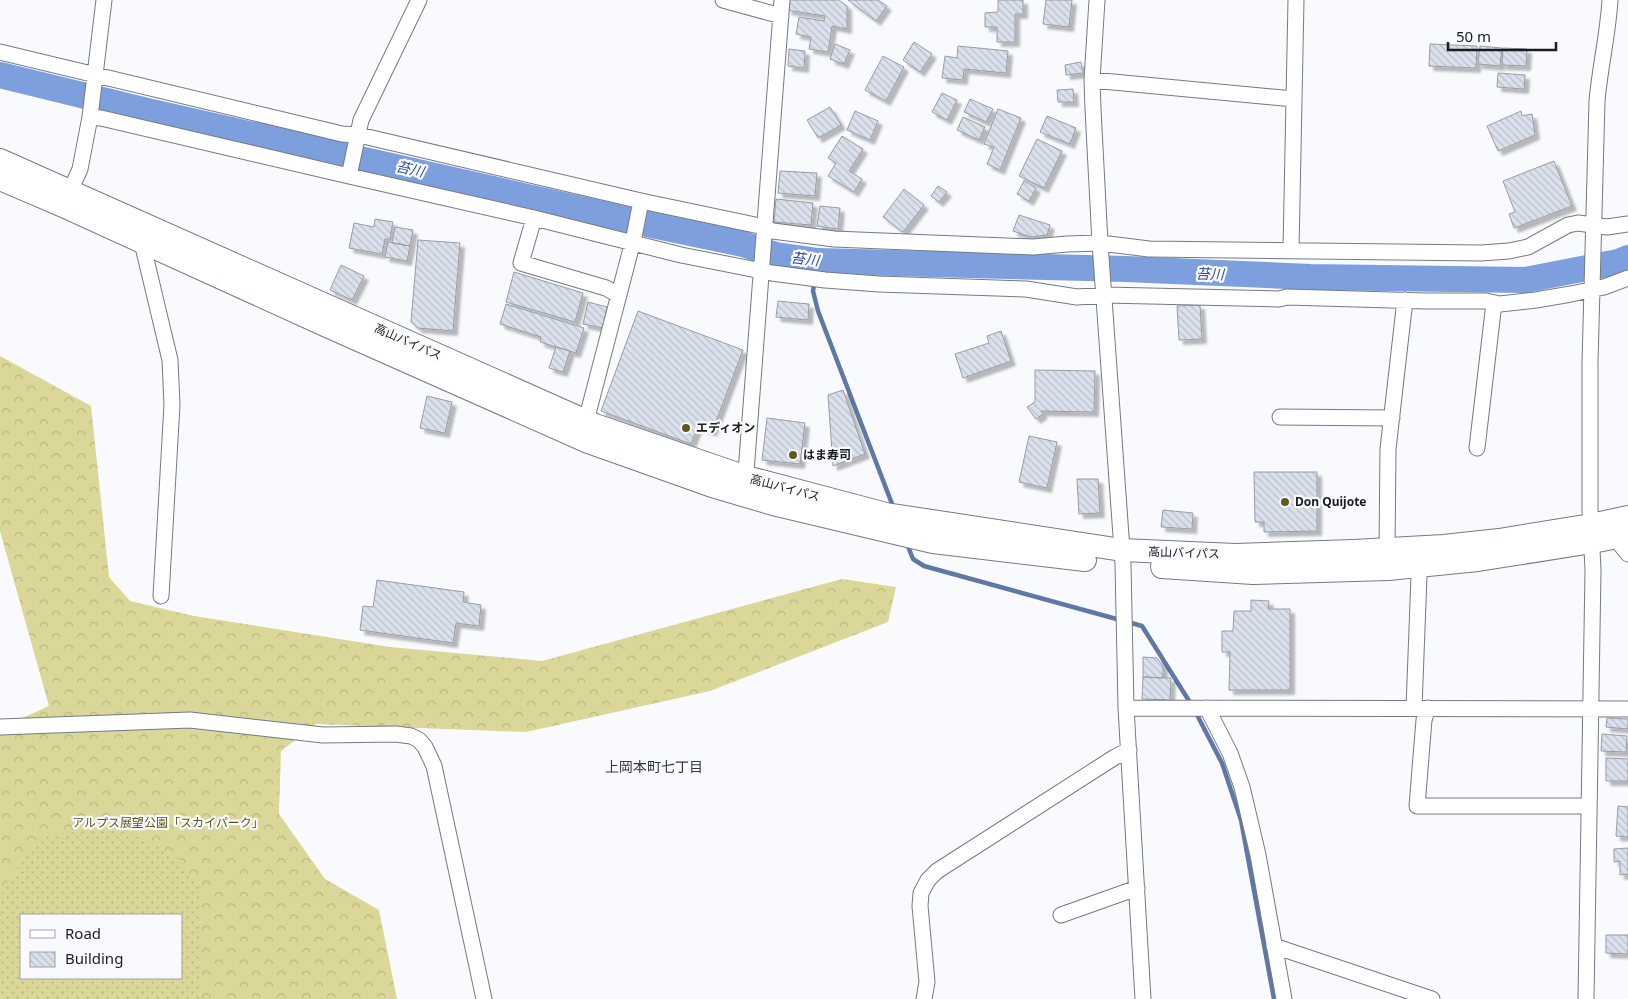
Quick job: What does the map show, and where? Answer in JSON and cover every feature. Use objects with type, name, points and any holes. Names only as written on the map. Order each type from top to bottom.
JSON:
[{"type":"highway","name":"高山バイパス","points":[[0,160],[148,244],[588,442],[745,487],[900,526],[933,542],[1123,557],[1253,573],[1388,569],[1478,560],[1592,534],[1628,517]]},
{"type":"highway","name":"高山バイパス","points":[[0,179],[67,199],[745,487]]},
{"type":"highway","name":"高山バイパス","points":[[1123,557],[1387,549],[1592,534],[1624,542]]},
{"type":"street","points":[[67,199],[80,169],[95,79],[104,0]]},
{"type":"street","points":[[350,174],[361,120],[419,0]]},
{"type":"street","points":[[723,0],[781,16]]},
{"type":"street","points":[[745,487],[782,0]]},
{"type":"street","points":[[1097,0],[1092,80],[1100,247],[1123,557],[1126,708],[1143,999]]},
{"type":"street","points":[[1291,250],[1296,0]]},
{"type":"street","points":[[1586,999],[1592,534],[1592,286],[1598,93],[1610,0]]},
{"type":"street","points":[[0,52],[95,79],[764,231],[834,239],[1033,247],[1067,244],[1149,249],[1481,253],[1509,251],[1528,247],[1568,225],[1578,223],[1594,231],[1628,224]]},
{"type":"street","points":[[1092,80],[1294,99]]},
{"type":"street","points":[[90,114],[633,240],[681,255],[806,278],[879,284],[1026,289],[1077,297],[1104,291],[1279,299],[1287,297],[1486,301],[1494,303],[1536,300],[1592,286],[1604,287],[1628,278]]},
{"type":"street","points":[[586,420],[633,240],[640,203]]},
{"type":"street","points":[[534,218],[520,263],[606,288],[618,294]]},
{"type":"street","points":[[148,244],[144,251],[170,360],[172,405],[161,596]]},
{"type":"street","points":[[1387,549],[1387,474],[1405,300]]},
{"type":"street","points":[[1477,448],[1494,303]]},
{"type":"street","points":[[1280,417],[1392,418]]},
{"type":"street","points":[[1419,576],[1421,708],[1424,720],[1417,806],[1589,806]]},
{"type":"street","points":[[1126,708],[1628,708]]},
{"type":"street","points":[[1204,708],[1230,753],[1242,787],[1258,854],[1284,999]]},
{"type":"street","points":[[0,726],[190,720],[323,735],[396,734],[411,736],[419,740],[425,746],[434,766],[484,999]]},
{"type":"street","points":[[924,999],[926,982],[920,906],[922,892],[928,880],[945,866],[1129,750]]},
{"type":"street","points":[[1061,915],[1137,888]]},
{"type":"street","points":[[1274,946],[1432,999]]},
{"type":"green space","points":[[0,356],[91,406],[109,577],[130,601],[194,616],[390,647],[542,661],[842,579],[896,587],[888,622],[710,691],[526,732],[316,724],[281,751],[279,814],[325,879],[379,910],[397,999],[201,999],[201,887],[177,857],[117,825],[37,838],[4,888],[0,904],[0,728],[49,706],[0,531]]},
{"type":"green space","name":"アルプス展望公園「スカイパーク」","points":[[200,730],[224,999],[0,999],[0,736]]},
{"type":"building","points":[[789,0],[839,0],[847,6],[847,29],[832,26],[828,52],[809,49],[811,37],[796,34],[799,17],[824,21],[825,16],[787,10]]},
{"type":"building","points":[[848,0],[878,0],[887,6],[876,21]]},
{"type":"building","points":[[998,0],[1023,0],[1023,14],[1015,14],[1015,42],[997,42],[997,27],[985,27],[985,13],[998,12]]},
{"type":"building","points":[[1046,0],[1072,0],[1069,27],[1043,24]]},
{"type":"building","points":[[914,42],[932,54],[920,72],[903,60]]},
{"type":"building","points":[[835,44],[850,50],[844,64],[830,59]]},
{"type":"building","points":[[1430,44],[1477,46],[1476,68],[1429,66]]},
{"type":"building","points":[[958,46],[1008,51],[1006,73],[964,69],[963,80],[942,78],[945,56],[957,58]]},
{"type":"building","points":[[1480,46],[1502,48],[1500,66],[1478,64]]},
{"type":"building","points":[[1503,48],[1527,49],[1526,66],[1502,65]]},
{"type":"building","points":[[789,49],[805,51],[804,68],[788,66]]},
{"type":"building","points":[[883,56],[904,67],[886,101],[865,90]]},
{"type":"building","points":[[1081,62],[1083,73],[1066,75],[1065,65]]},
{"type":"building","points":[[1498,73],[1525,75],[1524,89],[1497,87]]},
{"type":"building","points":[[1073,89],[1074,102],[1058,102],[1057,90]]},
{"type":"building","points":[[942,93],[957,100],[947,120],[932,112]]},
{"type":"building","points":[[970,99],[993,109],[986,122],[964,112]]},
{"type":"building","points":[[830,107],[841,125],[818,138],[807,120]]},
{"type":"building","points":[[998,109],[1021,118],[1000,170],[987,164],[994,147],[984,144]]},
{"type":"building","points":[[855,111],[878,121],[870,140],[847,130]]},
{"type":"building","points":[[1521,111],[1522,116],[1532,114],[1535,135],[1498,151],[1487,126]]},
{"type":"building","points":[[1047,116],[1076,128],[1070,144],[1040,132]]},
{"type":"building","points":[[963,117],[985,127],[979,140],[957,130]]},
{"type":"building","points":[[842,136],[863,149],[849,171],[862,179],[854,192],[828,176],[836,163],[828,158]]},
{"type":"building","points":[[1037,139],[1062,151],[1044,188],[1019,176]]},
{"type":"building","points":[[1554,161],[1572,206],[1514,228],[1509,214],[1515,212],[1503,181]]},
{"type":"building","points":[[780,171],[817,173],[815,196],[778,193]]},
{"type":"building","points":[[1024,181],[1036,188],[1029,201],[1017,194]]},
{"type":"building","points":[[938,186],[947,192],[939,202],[931,196]]},
{"type":"building","points":[[904,189],[924,205],[903,232],[883,217]]},
{"type":"building","points":[[776,199],[813,203],[811,225],[774,222]]},
{"type":"building","points":[[820,206],[840,208],[838,229],[817,226]]},
{"type":"building","points":[[1019,215],[1050,225],[1047,235],[1031,237],[1013,231]]},
{"type":"building","points":[[375,219],[393,222],[390,239],[385,239],[382,254],[349,248],[354,223],[374,227]]},
{"type":"building","points":[[395,227],[413,230],[410,246],[392,243]]},
{"type":"building","points":[[418,240],[460,243],[453,331],[418,328],[411,322]]},
{"type":"building","points":[[388,242],[410,246],[407,261],[385,257]]},
{"type":"building","points":[[341,265],[364,276],[352,300],[330,290]]},
{"type":"building","points":[[514,272],[583,293],[575,322],[506,302]]},
{"type":"building","points":[[778,301],[809,304],[808,320],[776,317]]},
{"type":"building","points":[[588,302],[607,307],[603,328],[583,324]]},
{"type":"building","points":[[506,304],[584,328],[576,353],[540,342],[541,337],[500,324]]},
{"type":"building","points":[[1200,305],[1202,339],[1179,340],[1177,306]]},
{"type":"building","points":[[638,311],[743,350],[712,432],[698,426],[691,444],[601,411]]},
{"type":"building","points":[[1001,331],[1011,361],[963,378],[955,354],[989,343],[987,336]]},
{"type":"building","points":[[556,347],[570,351],[563,372],[549,368]]},
{"type":"building","points":[[1035,370],[1095,371],[1094,412],[1041,411],[1043,414],[1036,419],[1027,407],[1035,402]]},
{"type":"building","points":[[843,390],[865,454],[833,466],[828,395]]},
{"type":"building","points":[[427,396],[452,402],[445,433],[420,428]]},
{"type":"building","points":[[767,418],[805,423],[800,464],[762,460]]},
{"type":"building","points":[[1029,436],[1057,442],[1047,488],[1019,482]]},
{"type":"building","points":[[1254,472],[1317,472],[1317,531],[1264,532],[1264,522],[1255,522]]},
{"type":"building","points":[[1077,479],[1098,479],[1100,513],[1079,514]]},
{"type":"building","points":[[1163,510],[1193,513],[1192,529],[1161,527]]},
{"type":"building","points":[[377,580],[464,592],[463,602],[481,605],[479,626],[456,623],[453,643],[360,630],[363,606],[373,607]]},
{"type":"building","points":[[1251,600],[1269,601],[1268,609],[1290,609],[1290,690],[1229,690],[1230,652],[1222,652],[1222,631],[1233,631],[1234,611],[1251,611]]},
{"type":"building","points":[[1143,657],[1157,658],[1163,666],[1163,678],[1143,677]]},
{"type":"building","points":[[1143,677],[1171,678],[1170,700],[1142,699]]},
{"type":"building","points":[[1607,718],[1628,719],[1628,729],[1606,727]]},
{"type":"building","points":[[1602,734],[1627,736],[1626,752],[1601,751]]},
{"type":"building","points":[[1606,758],[1628,759],[1628,781],[1606,781]]},
{"type":"building","points":[[1618,806],[1628,807],[1628,837],[1616,836]]},
{"type":"building","points":[[1628,848],[1628,874],[1620,875],[1620,861],[1614,862],[1614,849]]},
{"type":"building","points":[[1606,935],[1628,935],[1628,954],[1606,953]]},
{"type":"waterway","name":"苔川","points":[[0,75],[147,111],[743,244],[776,255],[818,261],[1126,269],[1310,277],[1525,280],[1618,262],[1628,258]]},
{"type":"waterway","points":[[818,261],[813,291],[818,311],[894,509]]},
{"type":"waterway","points":[[907,544],[913,559],[924,566],[1142,626],[1191,704]]},
{"type":"waterway","points":[[1195,711],[1222,763],[1241,820],[1274,999]]},
{"type":"place","name":"エディオン","points":[[686,428]]},
{"type":"place","name":"はま寿司","points":[[793,455]]},
{"type":"place","name":"Don Quijote","points":[[1285,502]]},
{"type":"district","name":"上岡本町七丁目","points":[[654,767]]}]
